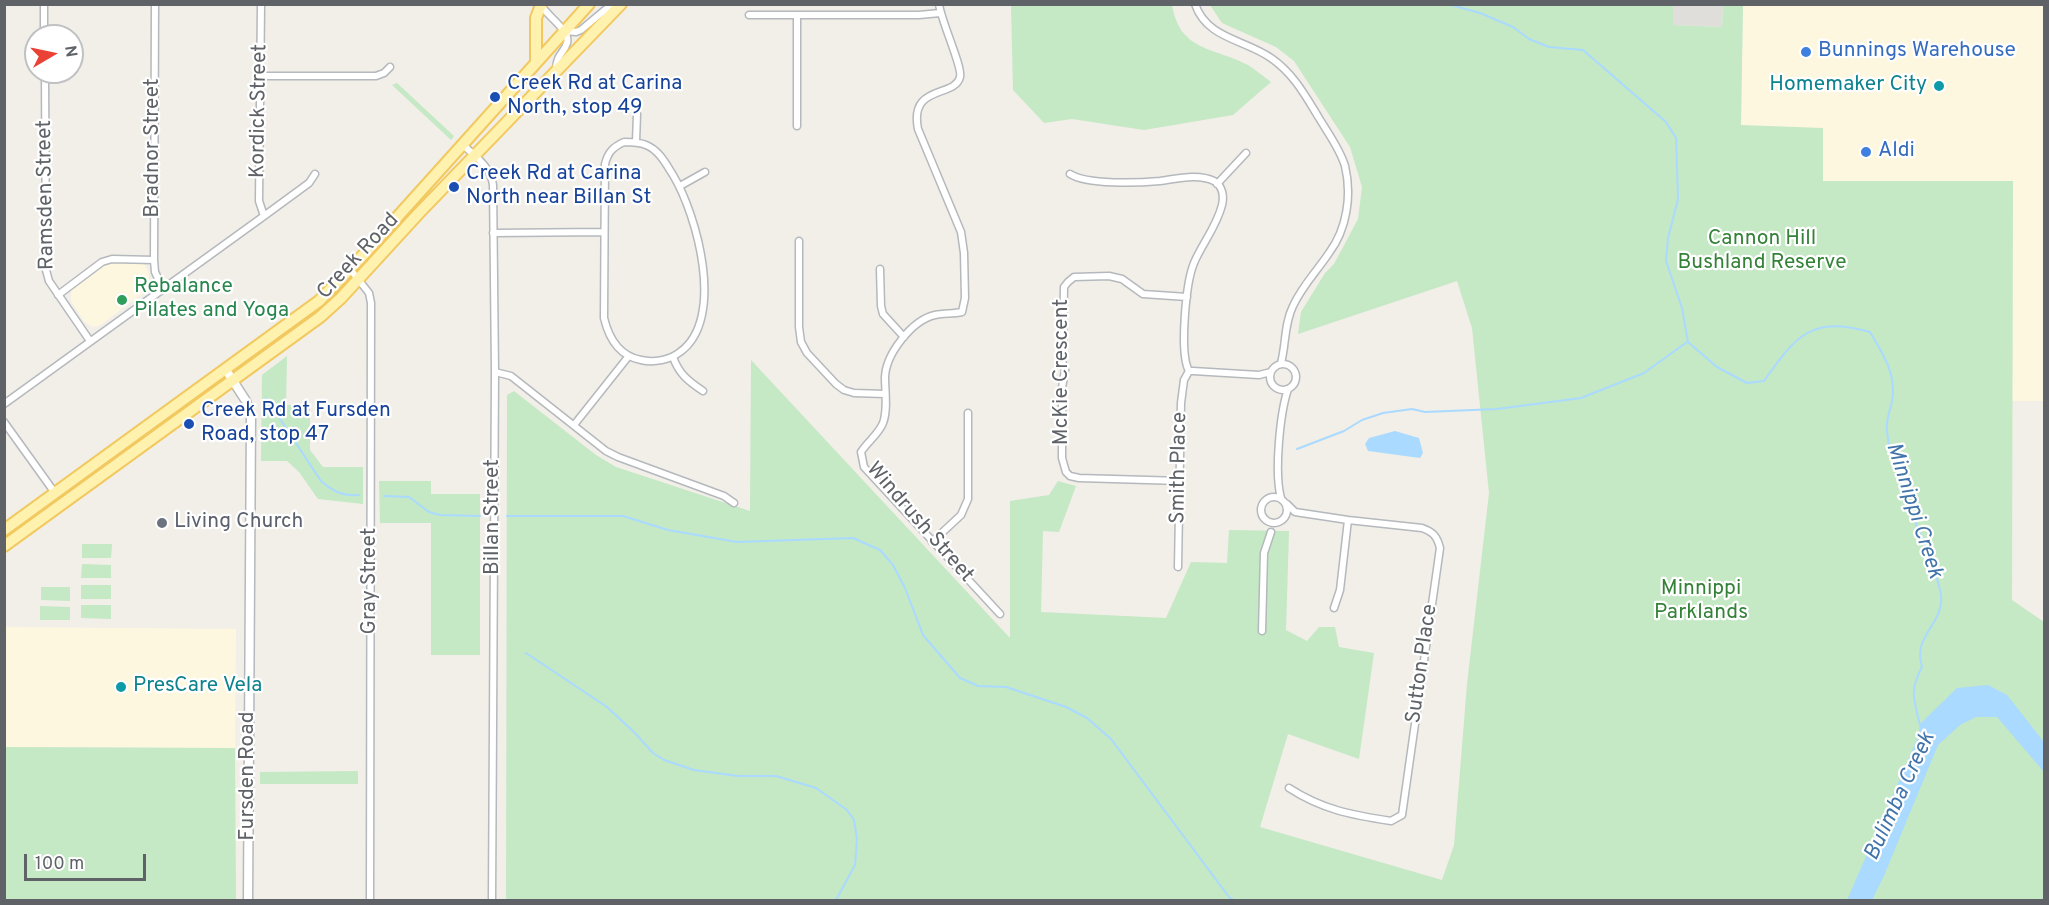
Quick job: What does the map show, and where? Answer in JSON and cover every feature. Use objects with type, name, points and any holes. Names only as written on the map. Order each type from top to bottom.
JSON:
[{"type":"main road","name":"Creek Road","points":[[4,530],[309,309],[350,269],[590,4]]},
{"type":"main road","name":"Creek Road","points":[[4,546],[320,317],[620,4]]},
{"type":"main road","points":[[536,63],[536,18],[541,5]]},
{"type":"street","points":[[44,4],[44,24]]},
{"type":"street","name":"Bradnor Street","points":[[155,4],[154,260],[155,272],[163,289]]},
{"type":"street","name":"Kordick Street","points":[[261,4],[259,201],[264,216]]},
{"type":"street","name":"Creek Road","points":[[556,71],[557,58],[568,41],[565,31],[581,30],[606,9],[620,4]]},
{"type":"street","points":[[749,15],[920,15],[940,13],[939,4]]},
{"type":"street","points":[[1070,174],[1079,180],[1137,183],[1184,177],[1208,180],[1221,187],[1222,206],[1194,263],[1188,285],[1184,359],[1189,371],[1259,375],[1271,372],[1281,363],[1285,350],[1288,317],[1292,307],[1315,270],[1329,254],[1344,225],[1348,186],[1344,165],[1335,145],[1295,80],[1270,57],[1212,29],[1202,19],[1195,4]]},
{"type":"street","points":[[541,5],[548,16],[565,31]]},
{"type":"street","name":"Windrush Street","points":[[940,13],[960,68],[960,78],[955,84],[925,98],[916,117],[918,129],[962,232],[965,298],[962,312],[934,315],[923,319],[904,337],[889,358],[886,370],[884,420],[879,432],[861,452],[864,467],[1000,614]]},
{"type":"street","points":[[797,15],[797,126]]},
{"type":"street","points":[[261,76],[376,76],[384,73],[390,67]]},
{"type":"street","name":"Ramsden Street","points":[[45,84],[46,270],[48,281],[90,341]]},
{"type":"street","points":[[636,142],[637,114]]},
{"type":"street","points":[[624,142],[636,142],[648,145],[664,159],[689,206],[699,242],[703,301],[695,337],[686,348],[673,357],[643,361],[628,357],[614,344],[604,318],[605,164],[607,155],[614,147],[624,142]]},
{"type":"street","name":"Billan Street","points":[[462,144],[483,165],[492,180],[495,372],[492,900]]},
{"type":"street","points":[[1217,184],[1246,153]]},
{"type":"street","points":[[680,186],[705,172]]},
{"type":"street","points":[[4,404],[309,183],[315,174]]},
{"type":"street","points":[[493,233],[604,232]]},
{"type":"street","points":[[799,241],[799,327],[801,342],[807,353],[844,390],[854,393],[885,394]]},
{"type":"street","points":[[58,295],[102,262],[112,259],[154,260]]},
{"type":"street","name":"Gray Street","points":[[350,269],[370,295],[372,314],[370,900]]},
{"type":"street","points":[[880,269],[880,306],[904,337]]},
{"type":"street","name":"McKie Crescent","points":[[1180,481],[1079,478],[1066,472],[1062,458],[1062,388],[1065,370],[1060,355],[1064,342],[1062,297],[1064,287],[1074,277],[1109,276],[1122,279],[1143,294],[1187,297]]},
{"type":"street","points":[[1279,390],[1292,387],[1297,380],[1285,350]]},
{"type":"street","points":[[574,425],[628,357]]},
{"type":"street","points":[[673,357],[677,370],[684,378],[703,391]]},
{"type":"street","points":[[1281,363],[1289,364]]},
{"type":"street","name":"Fursden Road","points":[[226,370],[246,401],[250,417],[248,900]]},
{"type":"street","name":"Smith Place","points":[[1178,567],[1181,403],[1184,380],[1189,371]]},
{"type":"street","points":[[495,372],[511,376],[618,458],[724,496],[734,503]]},
{"type":"street","points":[[1271,372],[1272,385]]},
{"type":"street","points":[[1259,375],[1279,390],[1283,402]]},
{"type":"street","points":[[1277,484],[1261,509],[1263,517],[1275,523],[1295,512],[1281,498],[1277,484],[1283,402],[1288,389]]},
{"type":"street","points":[[932,542],[961,515],[968,499],[968,413]]},
{"type":"street","points":[[4,422],[55,493]]},
{"type":"street","points":[[1268,498],[1281,498]]},
{"type":"street","points":[[1286,517],[1287,504]]},
{"type":"street","name":"Sutton Place","points":[[1289,788],[1310,802],[1350,815],[1391,821],[1402,815],[1440,548],[1432,532],[1422,528],[1295,512]]},
{"type":"street","points":[[1334,608],[1340,590],[1348,520]]},
{"type":"street","points":[[1262,631],[1264,553],[1271,532]]},
{"type":"shaded area","points":[[1673,5],[1723,5],[1722,27],[1672,25]]},
{"type":"shaded area","points":[[1743,5],[2044,5],[2044,401],[2012,401],[2013,181],[1823,181],[1741,126]]},
{"type":"shaded area","points":[[111,261],[140,262],[145,265],[149,274],[149,285],[143,293],[99,326],[92,327],[84,321],[71,301],[71,290]]},
{"type":"shaded area","points":[[5,627],[236,629],[235,748],[5,747]]},
{"type":"green space","name":"Minnippi Parklands","points":[[1673,4],[1673,25],[1722,27],[1723,5],[1743,5],[1741,125],[1823,128],[1823,181],[2013,181],[2012,600],[2044,622],[2044,900],[506,900],[507,395],[514,391],[596,455],[616,467],[750,511],[751,360],[1010,638],[1010,501],[1049,495],[1058,481],[1076,486],[1059,532],[1043,531],[1041,612],[1166,618],[1191,562],[1227,563],[1229,530],[1289,531],[1286,630],[1307,641],[1319,627],[1335,627],[1339,647],[1374,653],[1359,759],[1288,734],[1260,827],[1442,880],[1454,845],[1467,684],[1489,493],[1472,328],[1457,281],[1298,334],[1301,312],[1325,273],[1334,264],[1358,219],[1362,187],[1350,147],[1294,61],[1276,47],[1222,23],[1210,5]]},
{"type":"green space","points":[[1011,5],[1172,5],[1182,32],[1191,40],[1200,46],[1248,65],[1271,82],[1233,115],[1144,130],[1072,119],[1044,123],[1013,90]]},
{"type":"green space","points":[[397,83],[454,136],[451,140],[392,85]]},
{"type":"green space","points":[[287,356],[286,405],[310,405],[310,450],[323,467],[363,467],[363,504],[318,499],[299,472],[287,461],[261,461],[262,375]]},
{"type":"green space","points":[[379,481],[431,481],[431,494],[480,494],[480,655],[431,655],[431,523],[380,523]]},
{"type":"green space","points":[[82,544],[112,544],[111,558],[82,558]]},
{"type":"green space","points":[[82,564],[111,565],[111,578],[81,578]]},
{"type":"green space","points":[[81,585],[111,585],[111,599],[81,599]]},
{"type":"green space","points":[[41,587],[70,587],[70,601],[41,600]]},
{"type":"green space","points":[[81,605],[111,605],[111,619],[81,618]]},
{"type":"green space","points":[[40,606],[70,607],[70,620],[40,620]]},
{"type":"green space","points":[[5,747],[235,748],[236,900],[5,900]]},
{"type":"green space","points":[[358,771],[358,784],[260,784],[260,772]]},
{"type":"water","points":[[1395,431],[1419,438],[1423,453],[1420,458],[1368,451],[1365,444],[1369,438]]},
{"type":"water","name":"Bulimba Creek","points":[[1988,685],[2007,695],[2044,742],[2044,772],[1997,717],[1976,717],[1960,725],[1938,745],[1872,900],[1847,900],[1918,737],[1920,724],[1957,688]]},
{"type":"waterway","name":"Minnippi Creek","points":[[1448,4],[1480,13],[1513,27],[1529,39],[1549,47],[1583,50],[1666,122],[1676,138],[1678,199],[1668,238],[1666,261],[1682,308],[1688,342],[1717,367],[1747,383],[1764,381],[1786,352],[1807,333],[1833,326],[1870,332],[1892,377],[1893,395],[1887,426],[1893,460],[1939,584],[1941,595],[1938,614],[1921,646],[1922,667],[1914,689],[1920,725]]},
{"type":"waterway","points":[[1297,449],[1383,413],[1412,409],[1425,412],[1497,409],[1581,398],[1644,373],[1687,342]]},
{"type":"waterway","points":[[266,398],[321,481],[338,493],[359,495]]},
{"type":"waterway","points":[[384,496],[409,497],[429,512],[440,515],[480,516]]},
{"type":"waterway","points":[[507,516],[623,516],[668,530],[737,542],[853,538],[880,550],[893,565],[905,588],[923,635],[960,678],[978,686],[1006,687],[1066,707],[1087,718],[1111,739],[1229,897],[1234,900]]},
{"type":"waterway","points":[[526,653],[607,707],[653,753],[664,760],[694,770],[738,776],[776,776],[816,788],[847,810],[854,820],[857,839],[855,865],[836,900]]},
{"type":"place","name":"Bunnings Warehouse","points":[[1806,52]]},
{"type":"place","name":"Homemaker City","points":[[1939,86]]},
{"type":"place","name":"Creek Rd at Carina North, stop 49","points":[[495,97]]},
{"type":"place","name":"Aldi","points":[[1866,152]]},
{"type":"place","name":"Creek Rd at Carina North near Billan St","points":[[454,187]]},
{"type":"place","name":"Rebalance Pilates and Yoga","points":[[122,300]]},
{"type":"place","name":"Creek Rd at Fursden Road, stop 47","points":[[189,424]]},
{"type":"place","name":"Living Church","points":[[162,523]]},
{"type":"place","name":"PresCare Vela","points":[[121,687]]},
{"type":"park label","name":"Cannon Hill Bushland Reserve","points":[[1762,252]]}]
